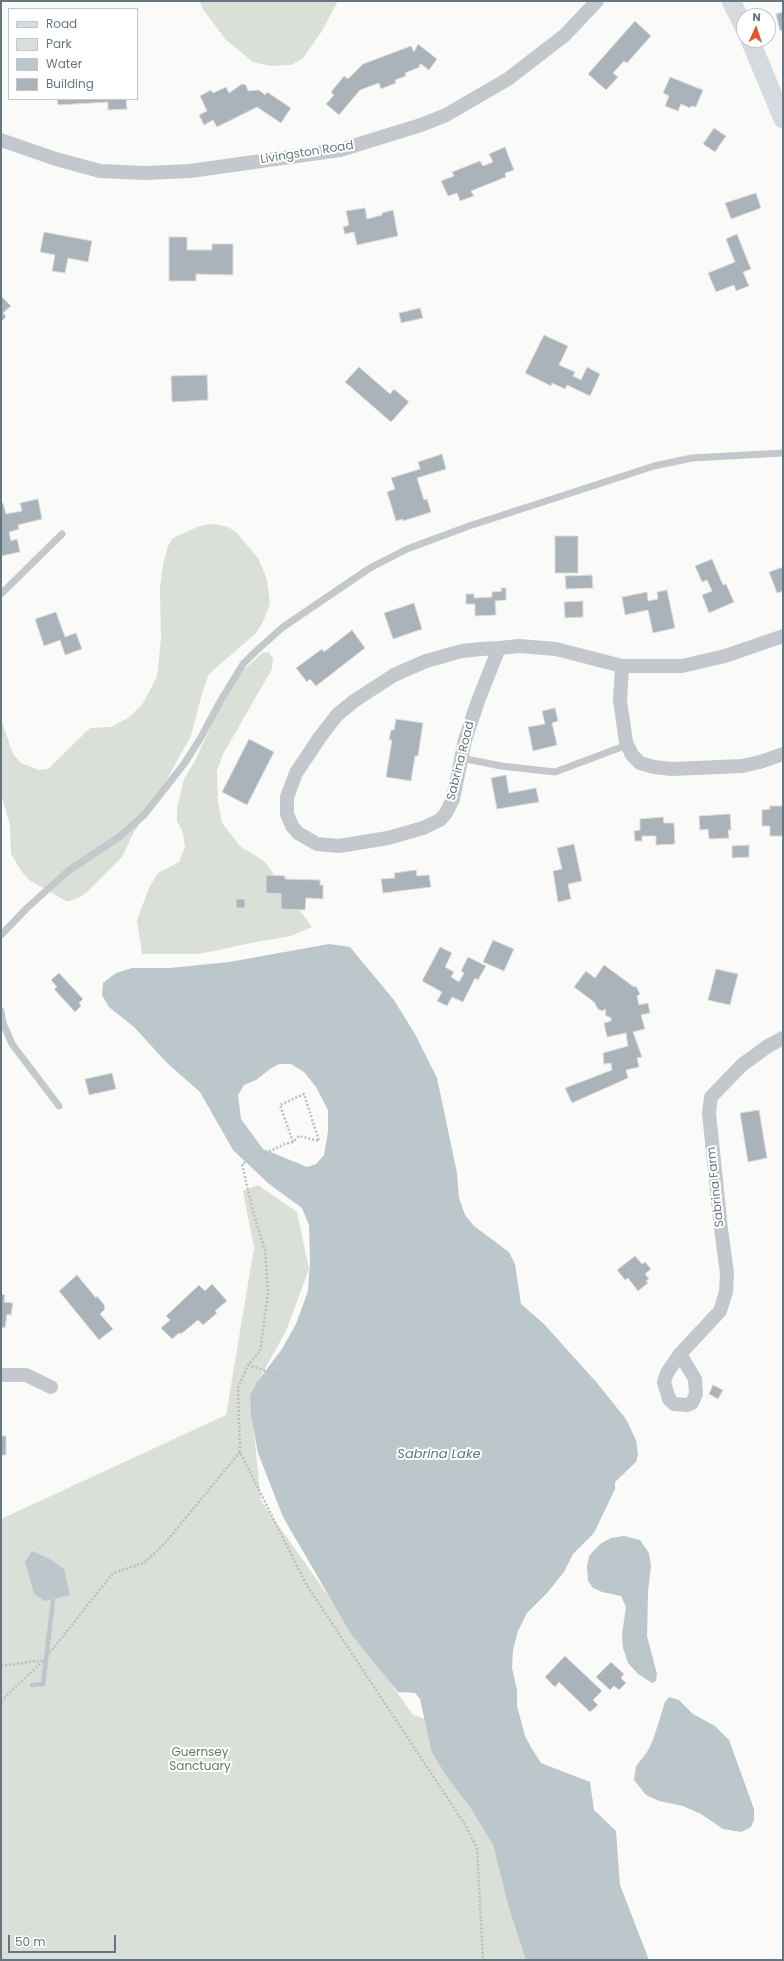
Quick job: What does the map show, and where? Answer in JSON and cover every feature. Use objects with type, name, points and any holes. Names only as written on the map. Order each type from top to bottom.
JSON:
[{"type":"street","name":"Livingston Road","points":[[1,140],[56,159],[100,171],[146,173],[190,171],[340,150],[421,125],[446,114],[508,79],[565,35],[597,1]]},
{"type":"street","points":[[731,1],[736,11]]},
{"type":"street","points":[[753,48],[783,119]]},
{"type":"street","name":"Sabrina Road","points":[[499,648],[478,701],[461,758],[456,790],[450,807],[440,820],[424,828],[361,843],[326,846],[308,840],[298,833],[292,826],[287,814],[287,797],[296,772],[337,716],[354,701],[394,675],[426,661],[462,651],[499,648],[542,647],[562,650],[622,666],[682,666],[732,654],[783,636]]},
{"type":"street","points":[[622,666],[620,701],[627,745],[632,755],[640,763],[654,767],[672,769],[742,766],[760,762],[783,754]]},
{"type":"street","name":"Sabrina Farm","points":[[680,1354],[720,1311],[726,1292],[727,1273],[720,1229],[709,1114],[712,1097],[742,1065],[768,1046],[783,1038]]},
{"type":"street","points":[[1,1375],[26,1375],[51,1386]]},
{"type":"lane","points":[[1,935],[27,908],[68,871],[119,837],[144,815],[184,764],[200,739],[220,700],[243,664],[256,651],[283,627],[325,597],[370,568],[407,549],[469,526],[654,466],[692,458],[783,452]]},
{"type":"lane","points":[[1,594],[62,534]]},
{"type":"lane","points":[[461,758],[501,766],[555,772],[627,745]]},
{"type":"lane","points":[[1,1012],[3,1023],[12,1044],[59,1106]]},
{"type":"path","points":[[293,1142],[280,1105],[304,1094],[319,1141],[299,1136],[293,1142],[242,1164],[252,1208],[265,1251],[268,1293],[260,1350],[248,1365],[238,1388],[240,1452],[306,1584],[464,1823],[477,1848],[483,1960]]},
{"type":"path","points":[[248,1365],[285,1377]]},
{"type":"path","points":[[1,1701],[44,1660],[114,1573],[144,1563],[165,1543],[240,1452]]},
{"type":"path","points":[[1,1666],[44,1660]]},
{"type":"green space","points":[[200,1],[338,1],[322,31],[303,58],[291,65],[270,66],[253,62],[226,40],[202,8]]},
{"type":"green space","points":[[213,524],[228,527],[236,532],[258,558],[267,579],[270,604],[262,624],[255,634],[209,674],[203,690],[191,736],[163,786],[134,832],[122,857],[82,896],[66,901],[29,880],[22,872],[11,854],[10,825],[1,794],[1,719],[13,754],[21,763],[39,770],[48,769],[90,728],[111,727],[128,718],[142,705],[157,677],[161,638],[160,589],[163,564],[168,546],[173,538],[200,526]]},
{"type":"green space","points":[[269,652],[273,659],[272,669],[223,754],[217,771],[218,802],[222,823],[241,847],[264,861],[312,927],[291,936],[198,954],[142,954],[137,920],[149,888],[158,873],[179,862],[185,847],[183,833],[177,821],[177,808],[184,779],[195,761],[233,678],[262,653]]},
{"type":"green space","name":"Guernsey Sanctuary","points":[[258,1185],[297,1212],[309,1269],[286,1331],[250,1395],[261,1501],[413,1715],[436,1722],[501,1849],[533,1960],[1,1960],[1,1519],[226,1415],[254,1248],[243,1191]]},
{"type":"water","name":"Sabrina Lake","points":[[329,944],[350,947],[394,1000],[415,1034],[437,1078],[457,1173],[459,1198],[465,1215],[474,1226],[509,1252],[515,1264],[521,1304],[544,1324],[597,1383],[626,1419],[636,1440],[638,1454],[636,1462],[615,1482],[615,1489],[594,1533],[573,1554],[564,1572],[548,1592],[527,1613],[518,1631],[513,1650],[512,1668],[517,1690],[517,1706],[525,1736],[532,1749],[541,1763],[590,1782],[594,1810],[616,1831],[620,1885],[649,1960],[526,1960],[509,1908],[493,1844],[470,1807],[448,1778],[432,1753],[420,1699],[415,1693],[398,1692],[351,1634],[283,1517],[258,1453],[251,1415],[250,1395],[257,1382],[282,1349],[296,1324],[308,1291],[310,1261],[309,1225],[302,1208],[269,1184],[233,1150],[200,1092],[167,1063],[134,1027],[109,1007],[102,995],[103,983],[116,973],[132,968],[170,968],[229,962]],"holes":[[[279,1064],[291,1064],[304,1072],[316,1087],[328,1110],[328,1131],[324,1155],[316,1164],[307,1167],[263,1149],[241,1119],[238,1095],[244,1085],[256,1080]]]},
{"type":"water","points":[[624,1536],[640,1540],[649,1553],[651,1565],[648,1592],[647,1636],[657,1674],[656,1681],[652,1683],[638,1674],[628,1663],[623,1648],[622,1634],[626,1607],[621,1596],[602,1592],[593,1588],[588,1581],[587,1566],[589,1556],[600,1544],[611,1538]]},
{"type":"water","points":[[32,1551],[50,1559],[64,1569],[70,1595],[45,1601],[34,1594],[25,1562]]},
{"type":"water","points":[[669,1697],[679,1700],[693,1714],[715,1726],[729,1740],[754,1809],[754,1820],[751,1827],[741,1832],[723,1829],[701,1814],[683,1806],[659,1801],[646,1795],[634,1780],[636,1766],[647,1752],[653,1740],[665,1702]]},
{"type":"building","points":[[783,12],[783,30],[780,31],[776,14]]},
{"type":"building","points":[[635,21],[651,36],[627,63],[624,61],[613,73],[618,77],[606,90],[588,74]]},
{"type":"building","points":[[418,44],[437,59],[429,70],[421,64],[419,65],[420,67],[405,73],[406,76],[395,80],[396,83],[381,89],[379,83],[360,90],[339,115],[326,104],[334,95],[331,92],[344,76],[348,79],[363,64],[411,46],[414,52]]},
{"type":"building","points":[[670,77],[703,90],[696,107],[691,106],[690,108],[681,104],[678,111],[665,106],[669,96],[663,93]]},
{"type":"building","points":[[242,84],[246,85],[248,91],[259,90],[265,95],[267,92],[291,108],[281,123],[257,107],[217,127],[213,120],[204,125],[199,115],[207,111],[200,96],[211,90],[213,93],[226,87],[229,93]]},
{"type":"building","points":[[57,100],[126,100],[127,109],[108,110],[108,102],[58,105]]},
{"type":"building","points":[[714,128],[726,136],[715,152],[703,144]]},
{"type":"building","points":[[505,147],[514,170],[505,173],[506,177],[471,191],[474,196],[460,201],[457,193],[448,196],[441,181],[454,176],[452,172],[480,161],[483,166],[493,162],[489,154]]},
{"type":"building","points":[[756,193],[761,208],[731,219],[725,203]]},
{"type":"building","points":[[365,208],[367,219],[393,210],[398,236],[357,245],[354,232],[345,234],[343,227],[349,225],[346,211]]},
{"type":"building","points":[[44,232],[92,241],[88,262],[68,258],[65,273],[52,271],[55,255],[40,252]]},
{"type":"building","points":[[737,234],[751,269],[743,272],[749,286],[736,291],[734,285],[716,292],[708,273],[735,262],[726,239]]},
{"type":"building","points":[[169,237],[187,237],[187,250],[212,250],[212,244],[233,244],[233,275],[196,274],[196,281],[169,281]]},
{"type":"building","points":[[1,296],[11,306],[3,313],[6,317],[1,322]]},
{"type":"building","points":[[420,308],[423,318],[401,323],[399,313]]},
{"type":"building","points":[[544,335],[568,346],[559,365],[575,372],[573,376],[581,380],[587,367],[600,374],[590,396],[567,385],[565,389],[552,383],[551,386],[525,373]]},
{"type":"building","points":[[359,367],[390,394],[394,389],[409,402],[391,422],[345,382]]},
{"type":"building","points":[[207,375],[208,400],[172,402],[171,376]]},
{"type":"building","points":[[442,454],[446,469],[417,478],[424,500],[427,499],[431,512],[403,521],[403,519],[396,521],[387,492],[395,489],[391,478],[420,469],[418,462]]},
{"type":"building","points":[[38,499],[42,519],[18,525],[19,529],[9,532],[11,541],[17,539],[20,552],[1,556],[1,503],[3,503],[6,514],[22,511],[20,503]]},
{"type":"building","points":[[555,536],[578,536],[578,573],[555,573]]},
{"type":"building","points":[[712,559],[723,585],[726,584],[734,602],[709,613],[702,595],[712,591],[707,580],[702,582],[695,566]]},
{"type":"building","points":[[783,567],[783,591],[777,593],[769,572]]},
{"type":"building","points":[[592,575],[593,588],[566,589],[565,576]]},
{"type":"building","points":[[501,588],[506,588],[506,600],[495,601],[496,615],[475,616],[475,604],[466,604],[466,594],[474,594],[474,598],[492,597],[492,592],[502,591]]},
{"type":"building","points":[[667,590],[675,628],[653,633],[648,610],[625,615],[622,597],[647,592],[648,601],[658,599],[657,592]]},
{"type":"building","points":[[583,601],[583,617],[565,618],[564,602]]},
{"type":"building","points":[[414,603],[422,629],[393,639],[384,613]]},
{"type":"building","points":[[56,612],[65,637],[76,633],[82,649],[65,655],[60,640],[44,646],[35,619]]},
{"type":"building","points":[[352,630],[365,648],[316,686],[310,679],[307,682],[296,668],[322,649],[324,652]]},
{"type":"building","points":[[555,708],[558,721],[552,723],[557,745],[533,751],[528,727],[545,724],[542,711]]},
{"type":"building","points":[[396,719],[423,723],[418,756],[415,756],[411,781],[386,777],[392,740],[389,740],[391,730],[394,730]]},
{"type":"building","points":[[249,739],[274,752],[247,805],[222,792]]},
{"type":"building","points":[[506,775],[509,793],[536,788],[539,802],[497,809],[491,778]]},
{"type":"building","points":[[770,806],[783,806],[783,836],[770,836],[770,826],[762,826],[762,810],[770,809]]},
{"type":"building","points":[[730,814],[731,830],[728,830],[729,838],[709,839],[708,829],[700,830],[699,816]]},
{"type":"building","points":[[663,817],[664,823],[674,823],[675,844],[656,845],[656,836],[642,836],[642,841],[635,841],[634,831],[640,830],[640,819]]},
{"type":"building","points":[[574,844],[582,881],[568,884],[571,899],[558,902],[553,871],[562,869],[557,848]]},
{"type":"building","points":[[749,845],[749,857],[732,858],[732,846]]},
{"type":"building","points":[[416,870],[417,876],[429,875],[431,887],[383,893],[381,879],[395,878],[394,873]]},
{"type":"building","points":[[266,875],[285,876],[285,879],[320,880],[320,885],[323,885],[323,899],[306,898],[305,910],[281,909],[281,894],[266,893]]},
{"type":"building","points":[[236,899],[245,899],[245,908],[236,908]]},
{"type":"building","points":[[493,940],[514,949],[504,971],[483,962]]},
{"type":"building","points":[[440,947],[452,953],[445,967],[454,972],[451,977],[459,982],[464,973],[461,971],[468,957],[486,966],[478,980],[475,978],[463,1002],[452,997],[447,1006],[437,1001],[442,992],[422,981]]},
{"type":"building","points":[[604,965],[634,987],[636,986],[640,994],[637,996],[639,1005],[648,1003],[650,1013],[641,1015],[645,1029],[633,1032],[642,1057],[637,1058],[639,1067],[626,1070],[628,1078],[572,1103],[565,1088],[612,1070],[611,1063],[604,1064],[603,1053],[628,1046],[626,1033],[607,1037],[604,1023],[611,1021],[611,1018],[605,1015],[606,1009],[602,1011],[598,1009],[594,1002],[574,987],[586,971],[595,978]]},
{"type":"building","points":[[716,969],[738,974],[730,1005],[708,1000]]},
{"type":"building","points":[[59,973],[83,999],[79,1003],[81,1006],[75,1012],[54,989],[57,987],[51,980]]},
{"type":"building","points":[[112,1073],[116,1089],[89,1095],[85,1079]]},
{"type":"building","points":[[759,1110],[767,1158],[748,1162],[740,1113]]},
{"type":"building","points":[[635,1256],[642,1264],[645,1262],[651,1269],[645,1274],[649,1279],[646,1281],[648,1283],[638,1291],[628,1278],[625,1280],[617,1270]]},
{"type":"building","points":[[77,1275],[96,1298],[97,1296],[105,1306],[105,1309],[100,1314],[113,1329],[99,1340],[59,1291]]},
{"type":"building","points":[[212,1284],[227,1301],[215,1311],[217,1313],[203,1325],[198,1320],[181,1334],[179,1333],[172,1339],[161,1328],[170,1320],[166,1316],[199,1285],[205,1291]]},
{"type":"building","points":[[1,1294],[5,1295],[4,1302],[13,1303],[11,1315],[7,1314],[5,1328],[1,1327]]},
{"type":"building","points":[[713,1385],[723,1390],[718,1399],[709,1394]]},
{"type":"building","points":[[1,1436],[6,1436],[6,1455],[1,1455]]},
{"type":"building","points":[[565,1656],[602,1691],[593,1700],[598,1705],[590,1712],[559,1682],[555,1687],[545,1677]]},
{"type":"building","points":[[611,1662],[624,1674],[621,1678],[626,1683],[619,1690],[614,1686],[610,1690],[596,1677]]},
{"type":"waterway","points":[[32,1685],[43,1684],[53,1601]]}]
